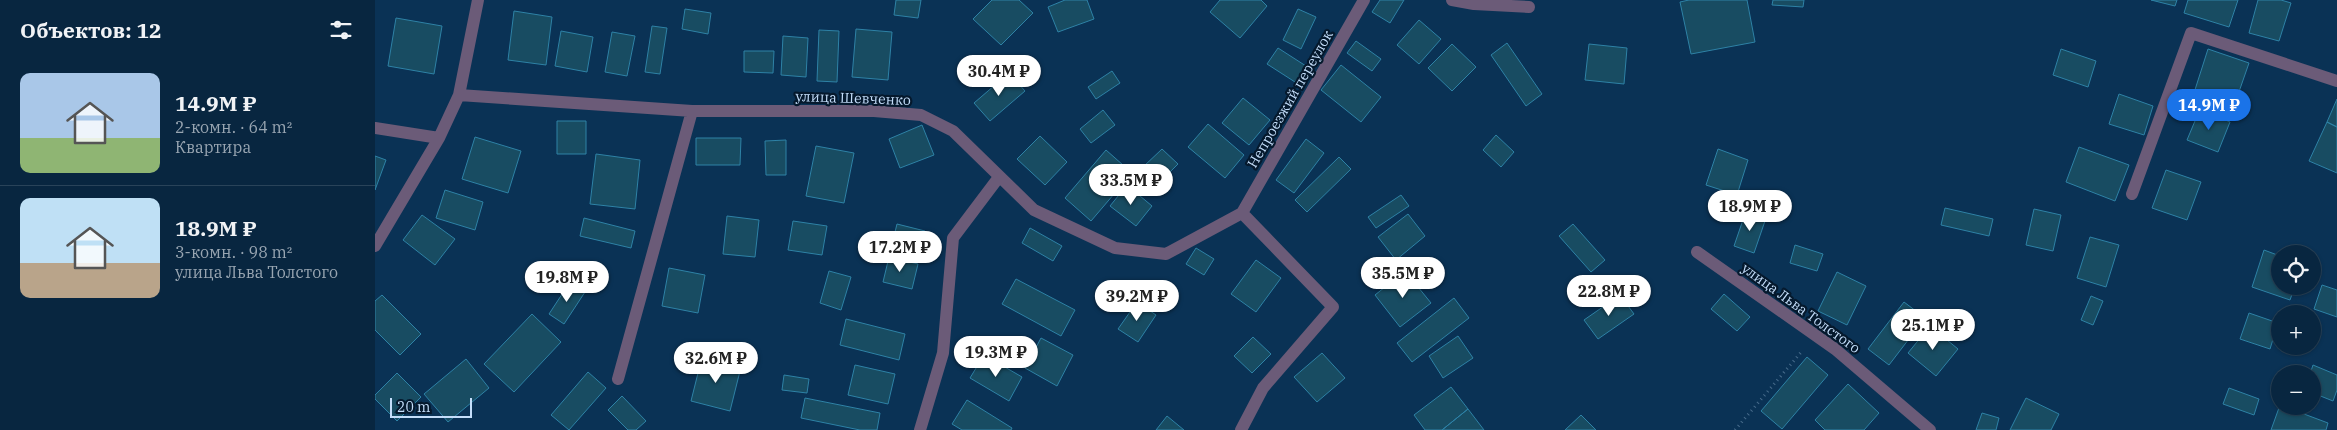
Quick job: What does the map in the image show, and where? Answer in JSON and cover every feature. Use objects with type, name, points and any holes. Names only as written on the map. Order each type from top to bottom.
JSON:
[{"type":"street","points":[[375,246],[439,138],[459,95],[478,0]]},
{"type":"street","name":"Непроезжий переулок","points":[[1242,213],[1364,0]]},
{"type":"street","points":[[1451,0],[1474,4],[1529,7]]},
{"type":"street","points":[[2132,194],[2191,32],[2337,81]]},
{"type":"street","name":"улица Шевченко","points":[[459,95],[693,110],[874,112],[921,115],[953,131],[1034,210],[1115,248],[1166,254],[1242,213]]},
{"type":"street","points":[[618,379],[693,110]]},
{"type":"street","points":[[375,128],[439,138]]},
{"type":"street","points":[[920,430],[943,353],[953,238],[999,176]]},
{"type":"street","points":[[1241,430],[1263,388],[1333,307],[1242,213]]},
{"type":"street","name":"улица Льва Толстого","points":[[1697,252],[1835,349],[1930,430]]},
{"type":"path","points":[[1735,430],[1816,335]]},
{"type":"building","points":[[896,0],[921,0],[918,18],[894,15]]},
{"type":"building","points":[[992,0],[1019,0],[1033,13],[1001,45],[973,19]]},
{"type":"building","points":[[1065,0],[1087,0],[1094,19],[1058,32],[1048,7]]},
{"type":"building","points":[[1220,0],[1261,0],[1267,6],[1240,38],[1210,12]]},
{"type":"building","points":[[1380,0],[1404,0],[1390,23],[1372,12]]},
{"type":"building","points":[[1689,0],[1747,0],[1755,42],[1691,54],[1680,2]]},
{"type":"building","points":[[1773,0],[1804,0],[1803,7],[1772,5]]},
{"type":"building","points":[[2151,0],[2177,0],[2175,6]]},
{"type":"building","points":[[2188,0],[2238,0],[2229,27],[2184,13]]},
{"type":"building","points":[[2258,0],[2281,0],[2291,3],[2279,41],[2249,33]]},
{"type":"building","points":[[685,9],[711,13],[708,34],[682,29]]},
{"type":"building","points":[[1298,9],[1316,17],[1301,49],[1283,40]]},
{"type":"building","points":[[514,11],[552,17],[546,65],[508,60]]},
{"type":"building","points":[[396,18],[442,26],[434,74],[388,66]]},
{"type":"building","points":[[1419,20],[1441,39],[1419,64],[1397,45]]},
{"type":"building","points":[[652,26],[667,28],[660,74],[645,72]]},
{"type":"building","points":[[856,29],[892,32],[888,80],[852,77]]},
{"type":"building","points":[[819,30],[839,31],[837,82],[817,81]]},
{"type":"building","points":[[561,31],[593,37],[587,72],[555,66]]},
{"type":"building","points":[[612,32],[635,36],[627,76],[605,72]]},
{"type":"building","points":[[783,36],[808,38],[806,77],[781,75]]},
{"type":"building","points":[[1356,41],[1381,59],[1372,71],[1347,53]]},
{"type":"building","points":[[1507,43],[1542,94],[1526,106],[1491,55]]},
{"type":"building","points":[[1452,44],[1476,67],[1452,91],[1428,68]]},
{"type":"building","points":[[1589,44],[1627,48],[1624,84],[1585,80]]},
{"type":"building","points":[[1278,48],[1306,66],[1295,82],[1267,64]]},
{"type":"building","points":[[2061,49],[2096,61],[2088,87],[2053,75]]},
{"type":"building","points":[[2208,49],[2249,63],[2233,109],[2193,96]]},
{"type":"building","points":[[744,51],[774,51],[773,73],[744,72]]},
{"type":"building","points":[[1341,65],[1381,97],[1361,122],[1321,90]]},
{"type":"building","points":[[1112,71],[1120,83],[1096,99],[1088,87]]},
{"type":"building","points":[[1009,73],[1025,91],[990,121],[974,103]]},
{"type":"building","points":[[2119,94],[2153,106],[2144,135],[2109,124]]},
{"type":"building","points":[[1243,98],[1270,120],[1249,145],[1222,123]]},
{"type":"building","points":[[2337,99],[2337,127],[2327,122]]},
{"type":"building","points":[[2200,109],[2230,122],[2218,152],[2187,140]]},
{"type":"building","points":[[1103,110],[1115,125],[1091,143],[1080,129]]},
{"type":"building","points":[[557,121],[586,121],[586,154],[557,154]]},
{"type":"building","points":[[2327,122],[2337,127],[2337,173],[2309,161]]},
{"type":"building","points":[[1208,124],[1244,155],[1225,178],[1188,147]]},
{"type":"building","points":[[922,125],[934,155],[900,168],[889,139]]},
{"type":"building","points":[[1496,135],[1514,152],[1501,167],[1483,150]]},
{"type":"building","points":[[1040,136],[1067,162],[1045,185],[1017,159]]},
{"type":"building","points":[[475,137],[521,151],[508,193],[462,179]]},
{"type":"building","points":[[696,138],[741,138],[740,165],[696,165]]},
{"type":"building","points":[[1306,139],[1324,153],[1294,193],[1276,180]]},
{"type":"building","points":[[786,140],[786,175],[766,175],[765,141]]},
{"type":"building","points":[[816,146],[854,153],[844,203],[806,196]]},
{"type":"building","points":[[2079,147],[2129,165],[2115,201],[2066,182]]},
{"type":"building","points":[[1162,149],[1178,164],[1159,183],[1143,167]]},
{"type":"building","points":[[1718,149],[1748,160],[1737,195],[1706,185]]},
{"type":"building","points":[[1106,150],[1132,173],[1091,221],[1065,198]]},
{"type":"building","points":[[596,154],[640,160],[635,209],[590,204]]},
{"type":"building","points":[[375,156],[386,160],[375,190]]},
{"type":"building","points":[[1339,157],[1351,169],[1307,212],[1295,200]]},
{"type":"building","points":[[2166,170],[2201,182],[2187,220],[2152,208]]},
{"type":"building","points":[[1127,185],[1152,206],[1136,226],[1110,206]]},
{"type":"building","points":[[445,190],[483,202],[475,230],[436,218]]},
{"type":"building","points":[[1401,195],[1409,206],[1376,228],[1368,217]]},
{"type":"building","points":[[1945,208],[1993,219],[1989,236],[1941,225]]},
{"type":"building","points":[[2034,209],[2061,215],[2053,251],[2026,245]]},
{"type":"building","points":[[1746,211],[1766,218],[1754,253],[1734,246]]},
{"type":"building","points":[[1408,214],[1425,236],[1396,260],[1378,237]]},
{"type":"building","points":[[422,215],[455,239],[435,265],[403,240]]},
{"type":"building","points":[[727,216],[759,220],[755,257],[723,254]]},
{"type":"building","points":[[584,218],[635,231],[631,248],[580,236]]},
{"type":"building","points":[[793,221],[827,226],[822,255],[788,250]]},
{"type":"building","points":[[897,224],[925,231],[921,247],[893,240]]},
{"type":"building","points":[[1573,224],[1605,260],[1591,272],[1559,236]]},
{"type":"building","points":[[1030,228],[1062,246],[1053,261],[1022,243]]},
{"type":"building","points":[[2090,237],[2119,245],[2106,287],[2077,278]]},
{"type":"building","points":[[1795,245],[1823,254],[1817,271],[1790,263]]},
{"type":"building","points":[[1196,248],[1214,259],[1204,275],[1186,264]]},
{"type":"building","points":[[2264,250],[2271,253],[2271,294],[2252,287]]},
{"type":"building","points":[[889,257],[918,264],[912,289],[883,282]]},
{"type":"building","points":[[1256,260],[1281,278],[1256,312],[1231,294]]},
{"type":"building","points":[[669,268],[705,275],[698,313],[662,306]]},
{"type":"building","points":[[829,271],[851,277],[841,310],[820,303]]},
{"type":"building","points":[[1405,271],[1431,303],[1400,327],[1375,295]]},
{"type":"building","points":[[1837,272],[1866,286],[1847,325],[1818,311]]},
{"type":"building","points":[[1016,279],[1075,310],[1061,336],[1002,304]]},
{"type":"building","points":[[570,282],[585,292],[564,324],[549,314]]},
{"type":"building","points":[[2322,285],[2337,290],[2337,317],[2321,311],[2321,305],[2315,305],[2319,295],[2321,295]]},
{"type":"building","points":[[1724,294],[1750,317],[1737,331],[1711,309]]},
{"type":"building","points":[[382,295],[421,334],[400,355],[375,330],[375,301]]},
{"type":"building","points":[[1620,295],[1634,314],[1598,339],[1584,320]]},
{"type":"building","points":[[2275,295],[2292,295],[2290,300]]},
{"type":"building","points":[[2091,296],[2103,301],[2093,325],[2081,320]]},
{"type":"building","points":[[1454,298],[1469,318],[1412,362],[1397,343]]},
{"type":"building","points":[[1137,302],[1156,315],[1138,342],[1118,329]]},
{"type":"building","points":[[1904,302],[1925,318],[1889,365],[1868,349]]},
{"type":"building","points":[[2249,313],[2271,321],[2270,349],[2240,339]]},
{"type":"building","points":[[532,314],[561,342],[514,392],[484,364]]},
{"type":"building","points":[[846,319],[905,334],[899,360],[840,345]]},
{"type":"building","points":[[1930,326],[1958,349],[1936,376],[1908,353]]},
{"type":"building","points":[[1458,336],[1473,358],[1443,378],[1429,356]]},
{"type":"building","points":[[1253,337],[1271,354],[1252,373],[1234,356]]},
{"type":"building","points":[[1041,338],[1073,355],[1057,386],[1025,368]]},
{"type":"building","points":[[1322,353],[1345,378],[1317,402],[1294,377]]},
{"type":"building","points":[[984,355],[1022,377],[1009,401],[970,378]]},
{"type":"building","points":[[702,357],[741,367],[730,411],[691,401]]},
{"type":"building","points":[[1807,357],[1828,375],[1782,429],[1761,411]]},
{"type":"building","points":[[466,359],[489,388],[448,422],[424,394]]},
{"type":"building","points":[[855,365],[895,374],[888,404],[848,395]]},
{"type":"building","points":[[2321,368],[2337,375],[2337,390],[2333,401],[2321,396]]},
{"type":"building","points":[[588,372],[606,388],[569,430],[551,415]]},
{"type":"building","points":[[397,373],[421,397],[397,421],[375,399],[375,395]]},
{"type":"building","points":[[784,375],[809,379],[807,393],[782,390]]},
{"type":"building","points":[[1848,384],[1879,413],[1864,430],[1825,430],[1815,420]]},
{"type":"building","points":[[1451,387],[1468,409],[1442,430],[1425,430],[1414,415]]},
{"type":"building","points":[[2229,388],[2259,399],[2254,415],[2223,404]]},
{"type":"building","points":[[622,396],[646,421],[636,430],[628,430],[608,410]]},
{"type":"building","points":[[805,398],[880,413],[877,430],[860,430],[801,418]]},
{"type":"building","points":[[2026,398],[2059,414],[2051,430],[2010,430]]},
{"type":"building","points":[[967,400],[1012,428],[1011,430],[962,430],[952,424]]},
{"type":"building","points":[[1468,409],[1484,430],[1442,430]]},
{"type":"building","points":[[1982,413],[1999,418],[1996,430],[1976,430]]},
{"type":"building","points":[[1581,415],[1596,430],[1565,430]]},
{"type":"building","points":[[2276,415],[2307,415],[2328,423],[2326,430],[2271,430]]},
{"type":"building","points":[[1167,416],[1184,430],[1156,430]]}]
